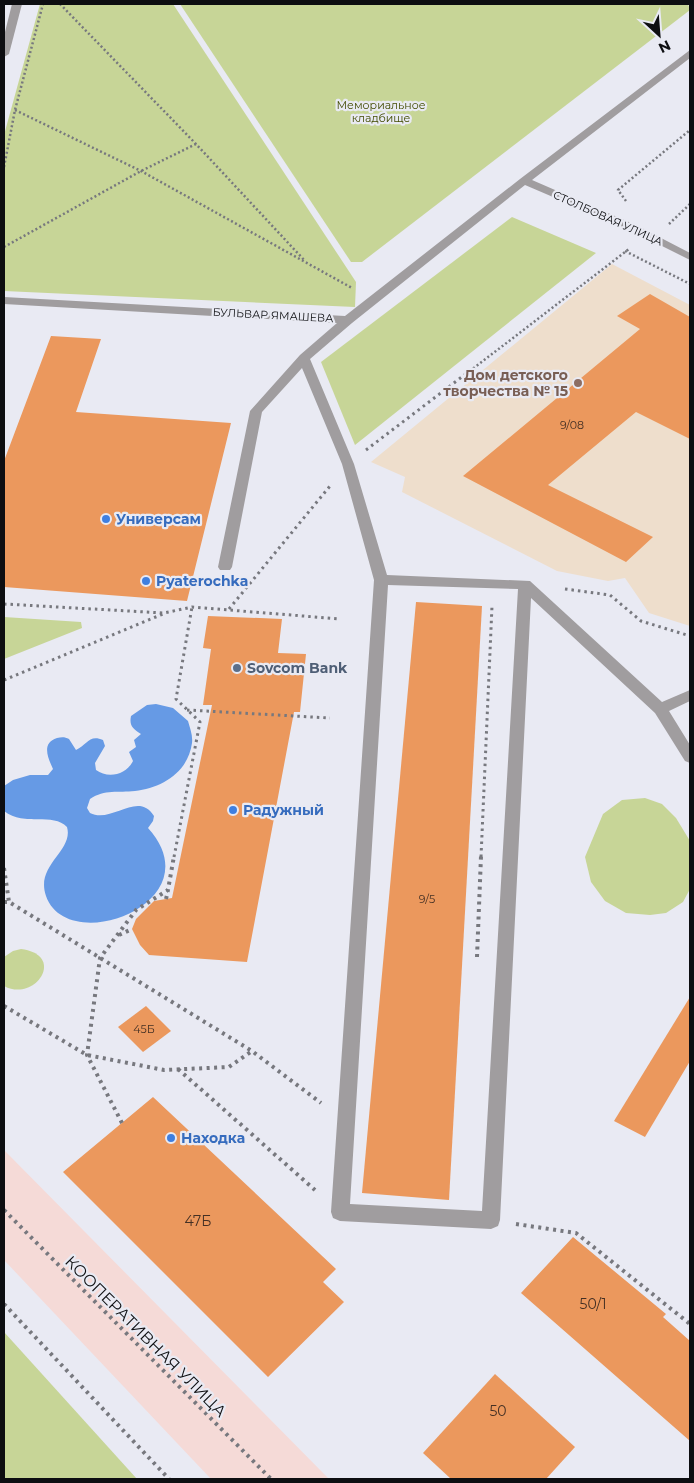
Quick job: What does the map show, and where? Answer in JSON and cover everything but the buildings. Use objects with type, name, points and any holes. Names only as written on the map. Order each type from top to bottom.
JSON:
[{"type":"street","points":[[4,54],[17,4]]},
{"type":"street","name":"БУЛЬВАР ЯМАШЕВА","points":[[4,300],[348,320],[690,53]]},
{"type":"street","name":"СТОЛБОВАЯ УЛИЦА","points":[[524,181],[654,238],[690,257]]},
{"type":"street","points":[[225,567],[256,411],[304,358],[348,320]]},
{"type":"street","points":[[304,358],[348,464],[381,580],[340,1212],[491,1220],[525,584]]},
{"type":"street","points":[[381,580],[525,584],[660,709],[690,757]]},
{"type":"street","points":[[660,709],[690,695]]},
{"type":"path","points":[[4,167],[15,110],[43,4]]},
{"type":"path","points":[[60,4],[196,144],[308,264]]},
{"type":"path","points":[[15,110],[141,171],[374,301]]},
{"type":"path","points":[[628,204],[618,190],[690,130]]},
{"type":"path","points":[[4,246],[141,171],[196,144]]},
{"type":"path","points":[[229,609],[348,464],[624,251],[654,238],[690,204]]},
{"type":"path","points":[[624,251],[690,284]]},
{"type":"path","points":[[476,963],[492,598],[525,584],[610,595],[641,621],[690,636]]},
{"type":"path","points":[[4,604],[164,613]]},
{"type":"path","points":[[166,899],[200,722],[176,699],[192,607]]},
{"type":"path","points":[[4,680],[164,613],[192,607],[340,619]]},
{"type":"path","points":[[187,710],[330,718]]},
{"type":"path","points":[[4,868],[9,902]]},
{"type":"path","points":[[122,1123],[87,1055],[100,958],[136,910],[168,890]]},
{"type":"path","points":[[4,902],[9,902],[252,1051],[346,1121]]},
{"type":"path","points":[[118,935],[132,929]]},
{"type":"path","points":[[4,1006],[87,1055],[164,1070],[229,1067],[252,1051]]},
{"type":"path","points":[[178,1069],[340,1212]]},
{"type":"path","name":"КООПЕРАТИВНАЯ УЛИЦА","points":[[4,1210],[271,1479]]},
{"type":"path","points":[[491,1220],[576,1233],[690,1324]]},
{"type":"path","points":[[4,1304],[169,1479]]},
{"type":"shaded area","name":"Дом детского творчества № 15","points":[[612,264],[690,305],[690,626],[649,613],[625,578],[608,581],[557,571],[402,492],[405,477],[371,462]]},
{"type":"shaded area","points":[[4,1150],[329,1479],[211,1479],[4,1260]]},
{"type":"green space","points":[[40,4],[173,4],[356,282],[355,307],[4,291],[4,135]]},
{"type":"green space","name":"Мемориальное кладбище","points":[[180,4],[688,4],[690,10],[362,262],[351,262]]},
{"type":"green space","points":[[512,217],[596,253],[355,445],[321,362]]},
{"type":"green space","points":[[4,617],[81,622],[82,628],[4,659]]},
{"type":"green space","points":[[645,798],[662,804],[676,818],[690,841],[690,889],[683,902],[666,913],[650,915],[626,913],[605,901],[591,882],[585,857],[603,814],[622,800]]},
{"type":"green space","points":[[21,949],[35,953],[42,960],[44,968],[41,976],[35,983],[26,988],[16,990],[4,986],[4,957],[13,951]]},
{"type":"green space","points":[[4,1332],[137,1479],[4,1479]]},
{"type":"water","points":[[156,704],[173,708],[188,721],[192,740],[185,763],[179,771],[163,782],[145,789],[101,794],[90,799],[87,808],[90,813],[98,815],[140,806],[148,809],[154,816],[148,828],[164,855],[163,879],[151,898],[130,913],[106,921],[81,922],[59,914],[46,896],[44,885],[50,867],[65,844],[68,836],[67,827],[54,820],[21,818],[12,816],[4,811],[4,786],[13,780],[30,775],[48,775],[53,769],[47,747],[52,740],[60,737],[69,739],[76,750],[91,739],[103,740],[105,746],[95,763],[96,770],[111,775],[126,770],[133,761],[129,752],[136,747],[134,740],[141,734],[132,727],[131,716],[147,705]]},
{"type":"place","name":"Дом детского творчества № 15","points":[[578,383]]},
{"type":"place","name":"Универсам","points":[[106,519]]},
{"type":"place","name":"Pyaterochka","points":[[146,581]]},
{"type":"place","name":"Sovcom Bank","points":[[237,668]]},
{"type":"place","name":"Радужный","points":[[233,810]]},
{"type":"place","name":"Находка","points":[[171,1138]]}]
